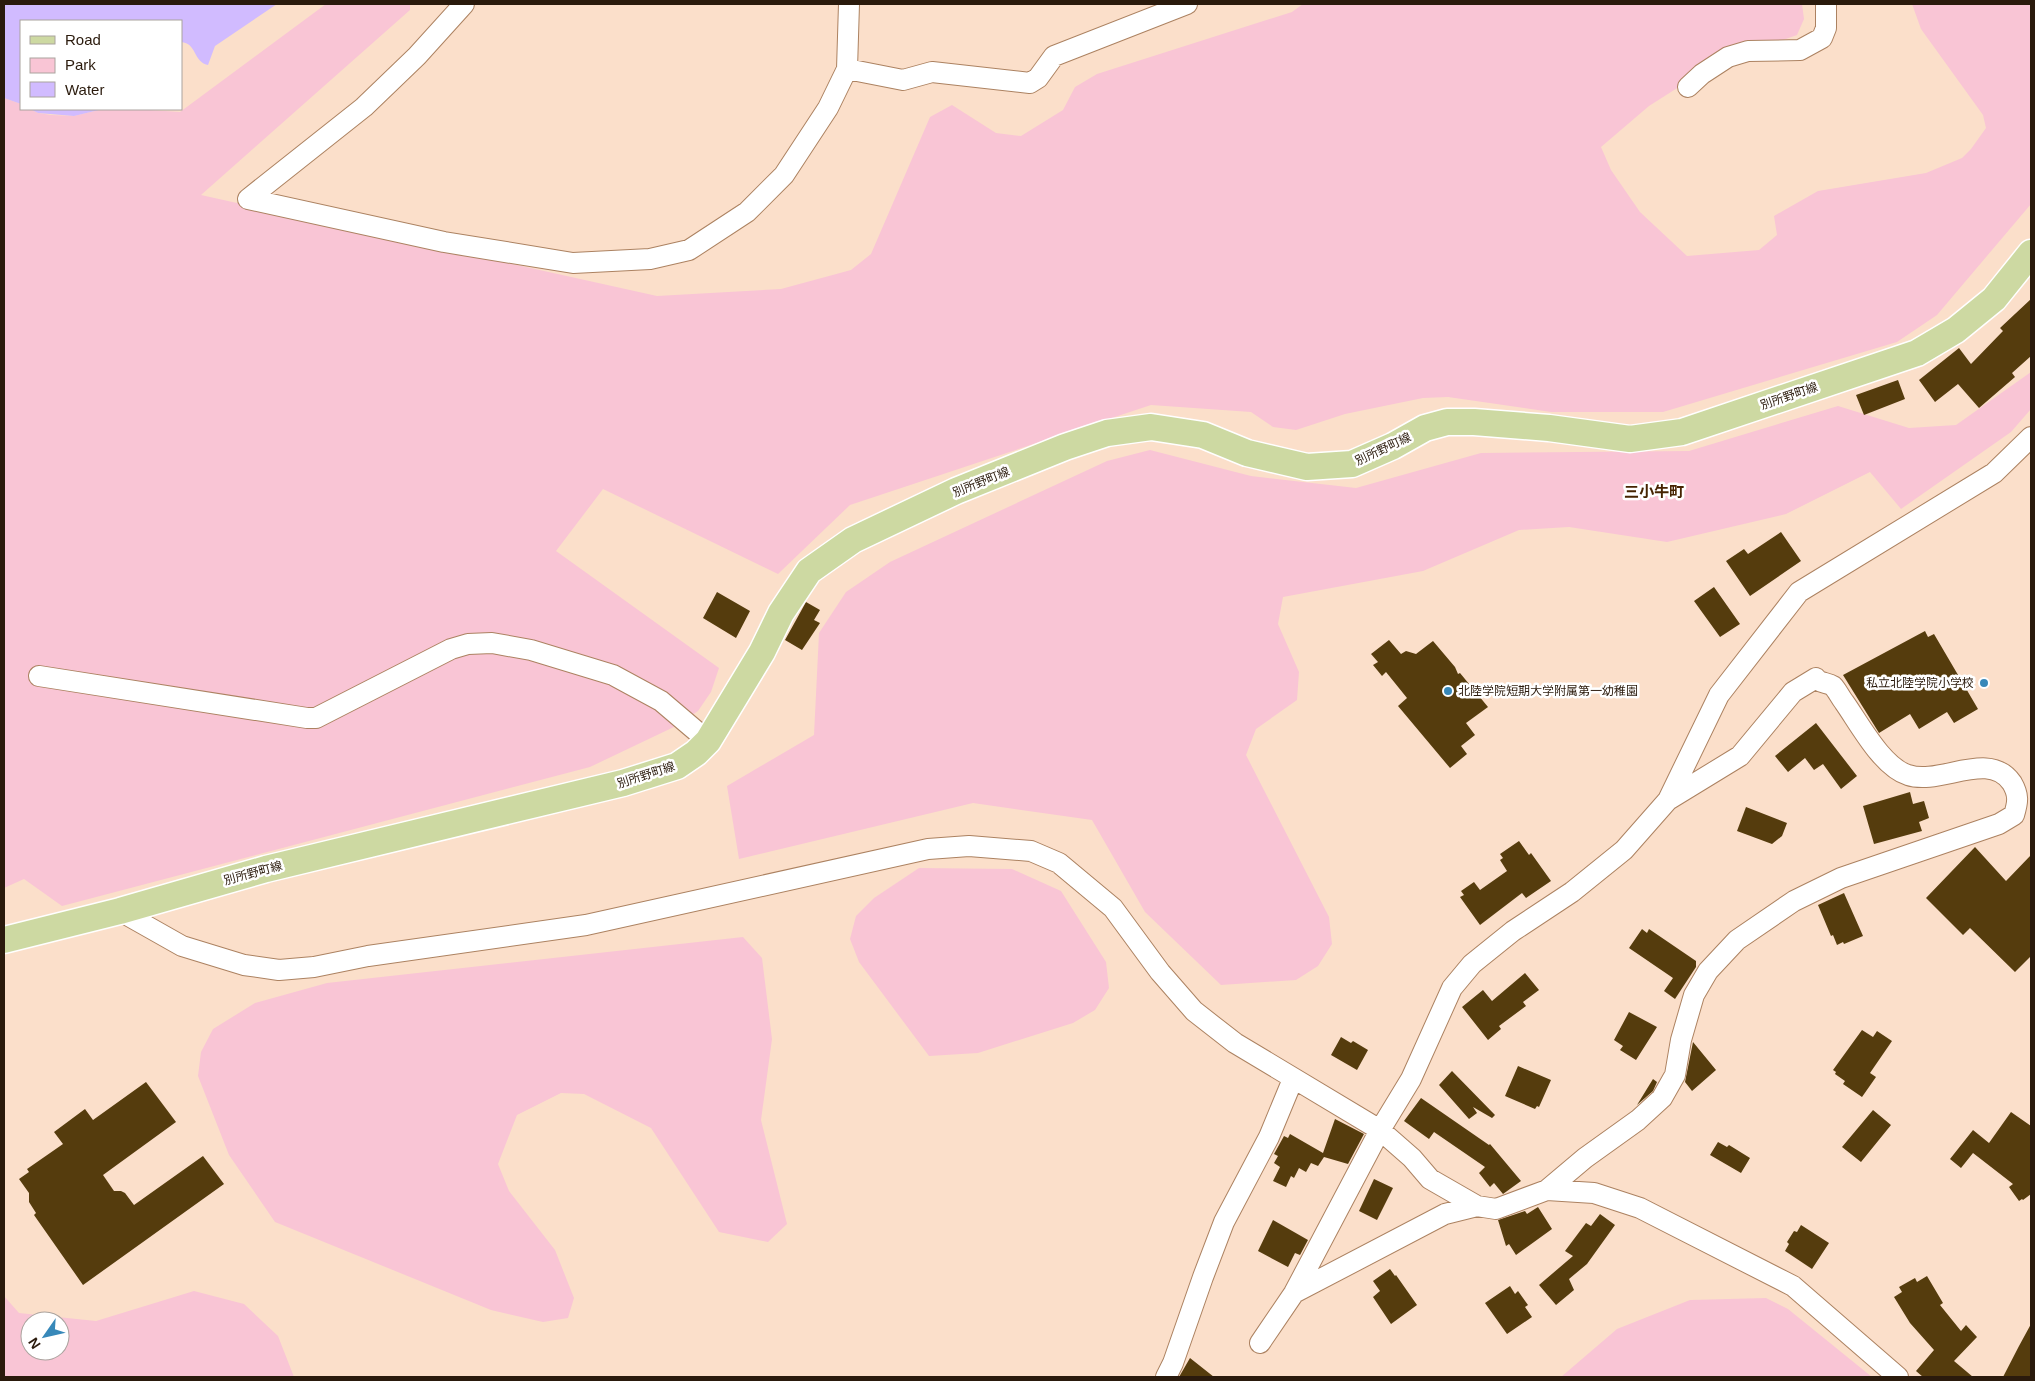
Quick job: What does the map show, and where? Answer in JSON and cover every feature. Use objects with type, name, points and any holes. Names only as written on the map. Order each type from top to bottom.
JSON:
[{"type":"main road","name":"別所野町線","points":[[4,940],[120,911],[266,869],[623,783],[677,766],[696,753],[708,741],[762,652],[781,613],[809,572],[853,540],[956,491],[1065,447],[1107,433],[1151,427],[1203,435],[1247,453],[1307,467],[1352,464],[1393,446],[1425,428],[1447,422],[1474,422],[1539,428],[1630,439],[1682,432],[1917,354],[1956,330],[1994,299],[2031,253]]},
{"type":"street","points":[[464,4],[417,56],[364,107],[248,199],[444,242],[573,263],[650,259],[689,250],[747,212],[784,175],[828,108],[847,69],[849,4]]},
{"type":"street","points":[[847,69],[903,80],[932,72],[1030,83],[1038,78],[1054,56],[1187,4]]},
{"type":"street","points":[[1688,88],[1702,74],[1728,57],[1748,51],[1800,50],[1822,38],[1826,28],[1826,4]]},
{"type":"street","points":[[1260,1343],[1294,1293],[1380,1130],[1411,1079],[1452,988],[1472,964],[1513,931],[1572,892],[1624,850],[1668,800],[1719,695],[1799,592],[1994,474],[2031,437]]},
{"type":"street","points":[[40,676],[316,718],[451,649],[468,644],[492,643],[531,650],[612,675],[661,702],[708,741]]},
{"type":"street","points":[[120,911],[182,946],[244,965],[279,970],[314,967],[368,956],[586,925],[674,907],[928,848],[969,846],[1031,851],[1059,862],[1113,908],[1160,972],[1194,1011],[1235,1043],[1380,1130],[1412,1158],[1430,1179],[1477,1206],[1496,1209],[1547,1190],[1585,1158],[1638,1120],[1662,1098],[1675,1075],[1681,1040],[1694,995],[1708,970],[1737,940],[1794,901],[1841,878],[1999,824],[2014,815],[2018,801],[2018,792],[2009,779],[1990,768],[1932,778],[1908,775],[1888,763],[1832,686],[1818,681],[1816,678],[1793,692],[1740,756],[1668,800]]},
{"type":"street","points":[[1166,1377],[1173,1363],[1224,1222],[1269,1137],[1293,1079]]},
{"type":"street","points":[[1547,1190],[1594,1193],[1640,1208],[1793,1286],[1898,1377]]},
{"type":"street","points":[[1294,1293],[1446,1214],[1477,1206]]},
{"type":"green space","points":[[326,4],[410,4],[410,10],[201,195],[657,296],[781,289],[851,270],[871,254],[930,117],[952,105],[996,133],[1021,136],[1063,110],[1075,87],[1097,74],[1292,12],[1303,4],[1802,4],[1804,19],[1797,35],[1715,64],[1649,106],[1601,147],[1611,170],[1640,212],[1687,256],[1759,250],[1777,235],[1774,216],[1818,191],[1926,173],[1962,158],[1986,128],[1983,115],[1921,29],[1912,4],[2031,4],[2031,204],[1937,315],[1897,342],[1663,412],[1551,412],[1448,397],[1423,398],[1345,414],[1296,430],[1273,427],[1251,412],[1151,405],[850,505],[778,574],[603,489],[556,551],[719,668],[711,692],[698,711],[676,726],[590,767],[62,906],[24,879],[4,888],[4,98],[20,104],[20,110],[32,110],[51,115],[74,116],[99,110],[180,112]]},
{"type":"green space","points":[[2031,372],[2031,409],[2011,432],[1901,509],[1870,472],[1786,514],[1667,542],[1569,527],[1519,530],[1423,571],[1283,597],[1278,624],[1299,672],[1297,700],[1256,729],[1246,755],[1329,917],[1332,944],[1318,966],[1296,980],[1221,985],[1145,912],[1092,820],[973,803],[739,859],[727,786],[814,735],[819,633],[846,592],[890,562],[1107,461],[1150,450],[1251,476],[1356,488],[1481,453],[1689,451],[1838,406],[1909,428],[1956,425]]},
{"type":"green space","points":[[919,868],[1012,869],[1061,891],[1106,962],[1109,988],[1095,1010],[1073,1023],[978,1053],[929,1056],[859,962],[850,939],[856,916],[874,898]]},
{"type":"green space","points":[[743,937],[762,958],[772,1039],[761,1120],[787,1224],[768,1242],[719,1232],[651,1128],[584,1094],[561,1093],[517,1115],[498,1164],[509,1191],[555,1250],[574,1298],[568,1318],[543,1322],[491,1310],[275,1222],[229,1155],[198,1076],[201,1052],[213,1029],[255,1003],[327,983]]},
{"type":"green space","points":[[194,1291],[244,1304],[278,1336],[294,1377],[4,1377],[4,1296],[20,1313],[20,1361],[70,1361],[70,1318],[96,1321]]},
{"type":"green space","points":[[1766,1298],[1788,1309],[1872,1377],[1561,1377],[1617,1329],[1690,1300]]},
{"type":"water","points":[[4,4],[277,4],[215,46],[208,65],[200,60],[190,46],[182,42],[182,20],[20,20],[20,104],[4,98]]},
{"type":"water","points":[[32,110],[99,110],[74,116],[38,113]]},
{"type":"building","points":[[2031,299],[2031,356],[2012,373],[2015,377],[1979,408],[1958,384],[1935,402],[1919,380],[1959,348],[1971,364],[2003,331],[2000,328]]},
{"type":"building","points":[[1898,380],[1905,399],[1864,415],[1856,395]]},
{"type":"building","points":[[1781,532],[1801,561],[1750,596],[1726,561],[1744,549],[1748,554]]},
{"type":"building","points":[[1714,587],[1740,624],[1720,637],[1694,601]]},
{"type":"building","points":[[717,592],[750,611],[736,638],[703,618]]},
{"type":"building","points":[[806,602],[820,610],[814,620],[820,623],[802,650],[785,640]]},
{"type":"building","points":[[1925,631],[1928,637],[1934,634],[1978,709],[1954,723],[1947,712],[1919,729],[1910,714],[1879,733],[1843,675]]},
{"type":"building","points":[[1389,640],[1401,654],[1406,651],[1416,654],[1433,641],[1455,667],[1458,674],[1460,673],[1488,707],[1466,723],[1475,735],[1461,746],[1467,754],[1450,768],[1398,706],[1407,698],[1386,672],[1382,676],[1373,665],[1378,662],[1371,654]]},
{"type":"building","points":[[1816,723],[1857,776],[1841,789],[1823,764],[1814,770],[1805,758],[1788,772],[1775,756]]},
{"type":"building","points":[[1910,792],[1913,804],[1924,801],[1929,818],[1919,822],[1922,831],[1874,844],[1863,806]]},
{"type":"building","points":[[1746,807],[1787,823],[1782,836],[1772,844],[1737,831]]},
{"type":"building","points":[[1519,841],[1529,855],[1531,853],[1551,881],[1526,898],[1522,893],[1480,925],[1460,897],[1464,895],[1461,891],[1474,882],[1480,890],[1507,871],[1500,860],[1503,858],[1500,854]]},
{"type":"building","points":[[1975,847],[2006,881],[2031,855],[2031,956],[2015,972],[1970,928],[1963,935],[1926,898]]},
{"type":"building","points":[[1844,893],[1863,936],[1837,945],[1833,935],[1831,936],[1818,905]]},
{"type":"building","points":[[1642,929],[1647,933],[1649,929],[1696,961],[1696,967],[1675,999],[1664,991],[1673,978],[1629,948]]},
{"type":"building","points":[[1525,973],[1539,990],[1523,1002],[1526,1006],[1499,1026],[1501,1029],[1488,1040],[1462,1007],[1483,990],[1492,1001]]},
{"type":"building","points":[[1629,1012],[1657,1027],[1636,1060],[1620,1050],[1623,1046],[1614,1040]]},
{"type":"building","points":[[1862,1030],[1873,1037],[1877,1031],[1892,1041],[1870,1073],[1876,1077],[1862,1097],[1843,1084],[1845,1081],[1835,1074],[1836,1072],[1833,1070]]},
{"type":"building","points":[[1341,1037],[1351,1043],[1353,1041],[1368,1050],[1357,1070],[1331,1055]]},
{"type":"building","points":[[1693,1042],[1716,1070],[1692,1091],[1685,1082]]},
{"type":"building","points":[[1518,1066],[1551,1080],[1539,1107],[1537,1106],[1535,1109],[1505,1096]]},
{"type":"building","points":[[1452,1071],[1495,1115],[1492,1118],[1473,1107],[1477,1113],[1469,1119],[1439,1085]]},
{"type":"building","points":[[1653,1079],[1657,1082],[1653,1091],[1637,1105]]},
{"type":"building","points":[[146,1082],[176,1122],[103,1175],[114,1191],[125,1193],[134,1205],[203,1156],[224,1184],[83,1285],[34,1215],[36,1213],[29,1202],[29,1193],[19,1179],[29,1172],[27,1169],[63,1144],[54,1132],[85,1109],[93,1120]]},
{"type":"building","points":[[1421,1098],[1490,1144],[1521,1181],[1503,1194],[1494,1183],[1490,1187],[1479,1173],[1485,1167],[1434,1132],[1429,1139],[1404,1121]]},
{"type":"building","points":[[1873,1110],[1891,1125],[1861,1162],[1842,1147]]},
{"type":"building","points":[[2011,1112],[2031,1126],[2031,1194],[2019,1201],[2009,1187],[2013,1184],[1973,1153],[1961,1168],[1950,1159],[1973,1130],[1989,1143]]},
{"type":"building","points":[[1335,1119],[1364,1134],[1348,1164],[1324,1157],[1318,1166],[1311,1163],[1306,1172],[1299,1168],[1294,1178],[1291,1176],[1286,1187],[1273,1181],[1280,1167],[1274,1163],[1278,1156],[1274,1154],[1284,1136],[1288,1138],[1290,1134],[1323,1153]]},
{"type":"building","points":[[1718,1142],[1727,1147],[1729,1145],[1750,1158],[1741,1173],[1710,1155]]},
{"type":"building","points":[[1374,1179],[1393,1188],[1377,1220],[1359,1211]]},
{"type":"building","points":[[1538,1207],[1552,1229],[1516,1255],[1509,1244],[1506,1246],[1498,1220],[1525,1211],[1527,1214]]},
{"type":"building","points":[[1600,1214],[1615,1225],[1587,1264],[1569,1279],[1574,1290],[1556,1305],[1539,1285],[1573,1256],[1565,1251],[1586,1223],[1591,1226]]},
{"type":"building","points":[[1273,1220],[1308,1240],[1300,1255],[1295,1253],[1288,1267],[1258,1251]]},
{"type":"building","points":[[1801,1225],[1829,1243],[1812,1269],[1785,1251],[1789,1244],[1787,1242],[1794,1231],[1797,1232]]},
{"type":"building","points":[[1390,1269],[1417,1305],[1391,1324],[1373,1297],[1380,1291],[1373,1281]]},
{"type":"building","points":[[1927,1276],[1943,1303],[1940,1305],[1961,1331],[1966,1325],[1977,1337],[1954,1361],[1973,1377],[1923,1377],[1916,1371],[1934,1350],[1910,1323],[1894,1297],[1902,1292],[1899,1287],[1915,1278],[1917,1282]]},
{"type":"building","points":[[1510,1286],[1515,1294],[1518,1291],[1528,1305],[1525,1307],[1532,1317],[1507,1334],[1485,1303]]},
{"type":"building","points":[[2031,1324],[2031,1377],[2003,1377],[2019,1346]]},
{"type":"building","points":[[1190,1358],[1214,1377],[1179,1377]]},
{"type":"place","name":"私立北陸学院小学校","points":[[1984,683]]},
{"type":"place","name":"北陸学院短期大学附属第一幼稚園","points":[[1448,691]]},
{"type":"district","name":"三小牛町","points":[[1654,491]]}]
